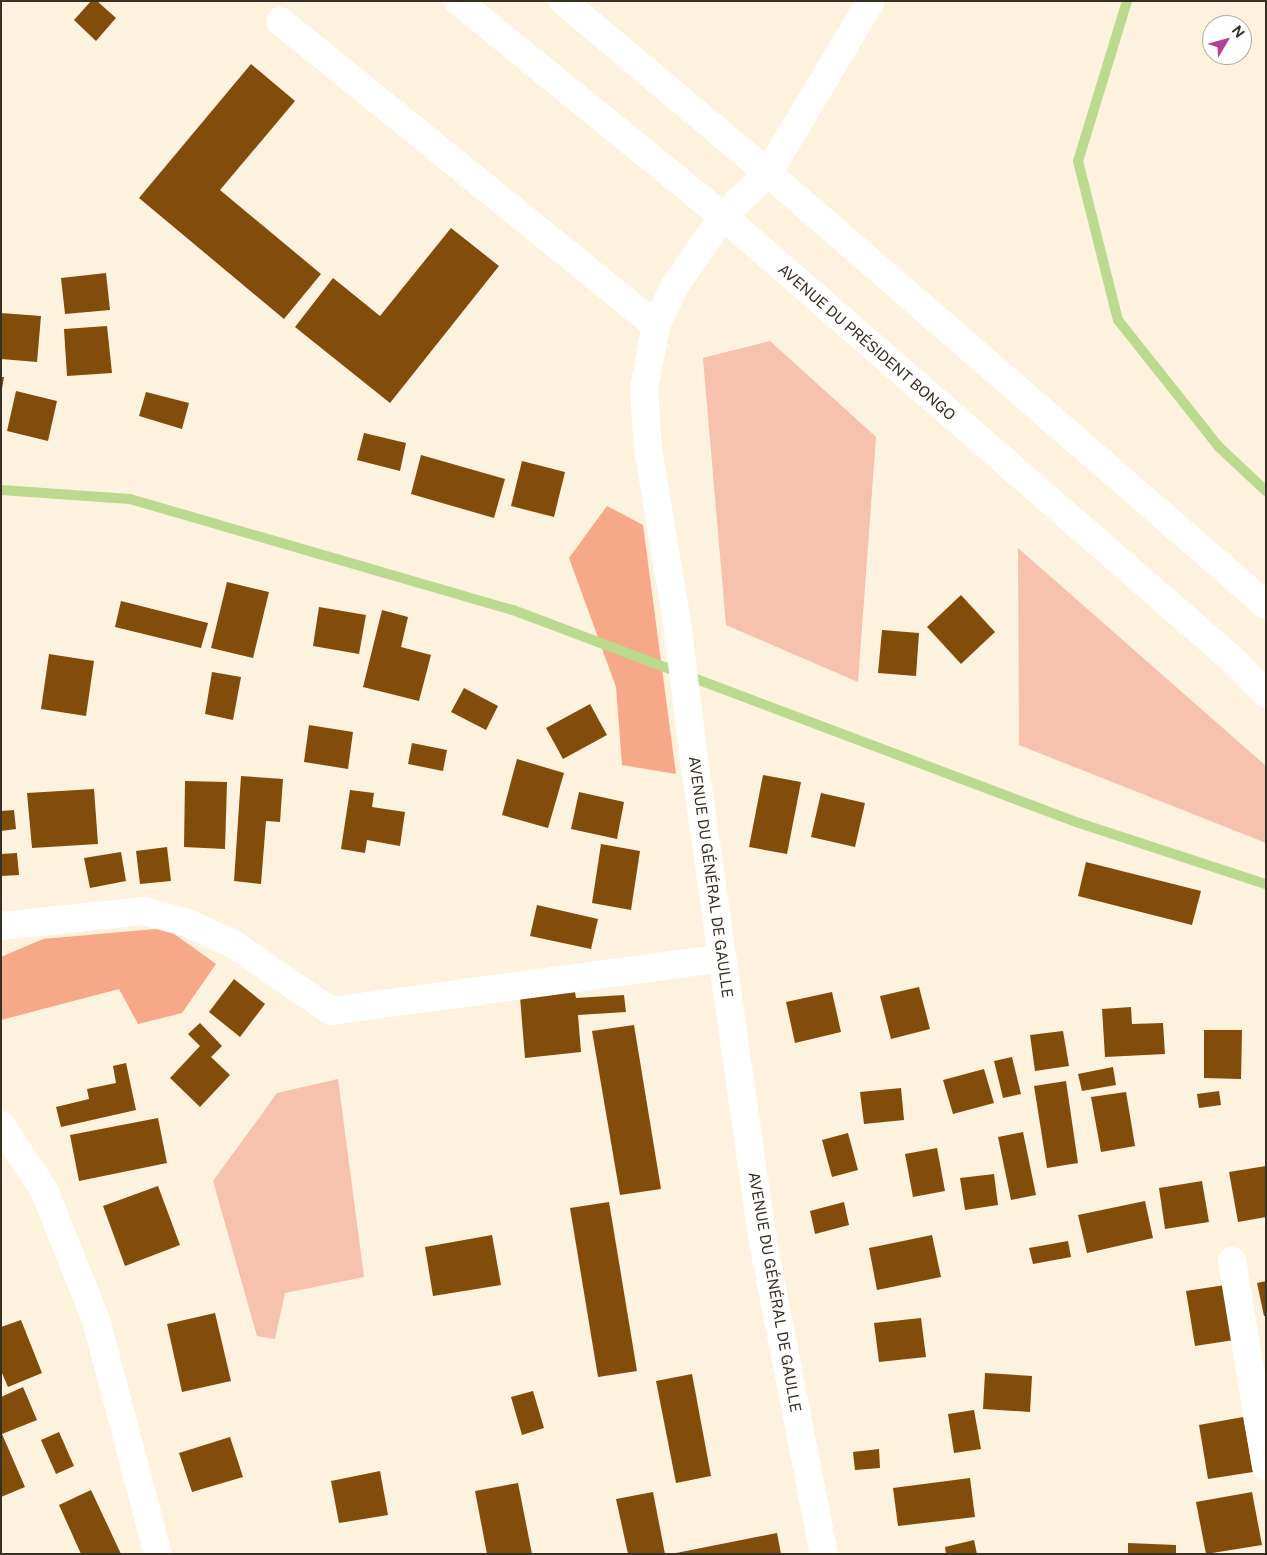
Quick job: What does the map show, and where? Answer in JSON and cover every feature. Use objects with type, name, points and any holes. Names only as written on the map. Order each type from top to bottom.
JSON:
[{"type":"street","name":"AVENUE DU PRÉSIDENT BONGO","points":[[458,1],[723,216],[1233,660],[1266,694]]},
{"type":"street","points":[[562,1],[768,173],[1266,605]]},
{"type":"street","name":"AVENUE DU GÉNÉRAL DE GAULLE","points":[[824,1554],[764,1249],[693,752],[678,622],[648,450],[644,388],[656,326],[674,287],[723,216],[768,173],[870,1]]},
{"type":"street","points":[[280,21],[656,326]]},
{"type":"street","points":[[1,926],[144,911],[188,923],[233,944],[331,1011],[722,958]]},
{"type":"street","points":[[1,1125],[44,1190],[96,1320],[158,1554]]},
{"type":"street","points":[[1232,1261],[1266,1466]]},
{"type":"shaded area","points":[[770,341],[876,437],[858,682],[726,625],[703,358]]},
{"type":"shaded area","points":[[607,506],[643,525],[676,774],[622,765],[616,687],[569,558]]},
{"type":"shaded area","points":[[1018,548],[1266,766],[1266,843],[1019,745]]},
{"type":"shaded area","points":[[166,928],[216,964],[182,1013],[138,1024],[119,989],[1,1020],[1,957],[43,939]]},
{"type":"shaded area","points":[[338,1079],[364,1277],[285,1293],[275,1339],[257,1336],[213,1181],[277,1093]]},
{"type":"building","points":[[91,1],[97,1],[116,18],[96,41],[74,20]]},
{"type":"building","points":[[251,64],[295,101],[220,190],[321,274],[284,319],[139,198]]},
{"type":"building","points":[[451,228],[499,266],[390,403],[295,327],[333,278],[380,316]]},
{"type":"building","points":[[106,273],[110,310],[65,314],[61,278]]},
{"type":"building","points":[[1,313],[41,316],[37,362],[1,359]]},
{"type":"building","points":[[107,326],[112,373],[67,376],[64,329]]},
{"type":"building","points":[[1,377],[4,377],[2,389],[1,389]]},
{"type":"building","points":[[16,391],[57,401],[48,441],[7,431]]},
{"type":"building","points":[[146,392],[189,403],[182,429],[139,416]]},
{"type":"building","points":[[364,433],[406,443],[400,471],[357,460]]},
{"type":"building","points":[[421,455],[505,479],[494,518],[411,494]]},
{"type":"building","points":[[522,461],[565,472],[554,517],[511,506]]},
{"type":"building","points":[[227,582],[269,592],[253,658],[211,648]]},
{"type":"building","points":[[961,595],[995,632],[961,664],[927,627]]},
{"type":"building","points":[[121,601],[208,623],[201,648],[115,627]]},
{"type":"building","points":[[319,607],[366,615],[359,654],[313,646]]},
{"type":"building","points":[[382,610],[408,617],[401,647],[431,655],[419,701],[363,687]]},
{"type":"building","points":[[882,630],[919,633],[916,676],[878,673]]},
{"type":"building","points":[[49,654],[94,661],[86,716],[41,709]]},
{"type":"building","points":[[212,672],[241,677],[233,720],[205,714]]},
{"type":"building","points":[[464,688],[498,706],[486,730],[451,712]]},
{"type":"building","points":[[590,704],[607,735],[563,759],[546,728]]},
{"type":"building","points":[[309,725],[353,732],[348,769],[304,762]]},
{"type":"building","points":[[412,743],[447,750],[443,771],[408,764]]},
{"type":"building","points":[[517,759],[564,773],[548,828],[502,815]]},
{"type":"building","points":[[763,775],[801,782],[787,854],[749,847]]},
{"type":"building","points":[[241,776],[283,779],[280,822],[266,821],[261,884],[234,881]]},
{"type":"building","points":[[185,781],[227,782],[225,849],[184,847]]},
{"type":"building","points":[[94,789],[98,844],[32,848],[27,793]]},
{"type":"building","points":[[350,790],[374,793],[372,807],[405,812],[400,846],[367,840],[365,853],[341,849]]},
{"type":"building","points":[[579,792],[624,802],[617,839],[571,829]]},
{"type":"building","points":[[821,793],[865,803],[855,847],[811,837]]},
{"type":"building","points":[[14,810],[16,829],[1,831],[1,811]]},
{"type":"building","points":[[601,844],[640,851],[631,910],[592,903]]},
{"type":"building","points":[[167,847],[171,881],[140,884],[136,851]]},
{"type":"building","points":[[121,852],[126,881],[90,888],[84,858]]},
{"type":"building","points":[[17,853],[19,875],[1,876],[1,854]]},
{"type":"building","points":[[1086,862],[1201,891],[1192,925],[1078,896]]},
{"type":"building","points":[[537,905],[598,919],[591,949],[530,936]]},
{"type":"building","points":[[234,979],[265,1004],[240,1037],[209,1012]]},
{"type":"building","points":[[919,987],[930,1029],[891,1039],[880,996]]},
{"type":"building","points":[[575,992],[576,998],[624,995],[626,1012],[578,1015],[581,1052],[525,1058],[520,997]]},
{"type":"building","points":[[832,992],[841,1032],[795,1043],[786,1002]]},
{"type":"building","points":[[1131,1007],[1132,1024],[1163,1023],[1165,1054],[1105,1057],[1102,1009]]},
{"type":"building","points":[[200,1023],[222,1046],[211,1057],[230,1075],[200,1107],[170,1078],[200,1046],[188,1034]]},
{"type":"building","points":[[634,1025],[661,1189],[620,1195],[592,1031]]},
{"type":"building","points":[[1204,1030],[1242,1030],[1241,1079],[1204,1078]]},
{"type":"building","points":[[1063,1031],[1069,1066],[1035,1071],[1030,1035]]},
{"type":"building","points":[[1012,1057],[1021,1094],[1003,1098],[994,1061]]},
{"type":"building","points":[[126,1063],[136,1110],[61,1127],[56,1107],[89,1099],[87,1089],[116,1083],[113,1066]]},
{"type":"building","points":[[1113,1067],[1116,1085],[1082,1091],[1078,1074]]},
{"type":"building","points":[[984,1069],[994,1103],[953,1114],[943,1080]]},
{"type":"building","points":[[1066,1081],[1078,1163],[1047,1168],[1034,1086]]},
{"type":"building","points":[[901,1088],[904,1120],[864,1124],[860,1092]]},
{"type":"building","points":[[1219,1091],[1221,1105],[1199,1108],[1197,1094]]},
{"type":"building","points":[[1126,1092],[1135,1146],[1101,1152],[1091,1097]]},
{"type":"building","points":[[158,1118],[167,1163],[79,1181],[70,1135]]},
{"type":"building","points":[[1023,1132],[1036,1195],[1011,1200],[998,1137]]},
{"type":"building","points":[[848,1133],[858,1170],[832,1177],[822,1140]]},
{"type":"building","points":[[937,1148],[945,1191],[913,1197],[905,1154]]},
{"type":"building","points":[[1266,1166],[1266,1217],[1238,1222],[1229,1172]]},
{"type":"building","points":[[994,1174],[998,1205],[965,1210],[960,1178]]},
{"type":"building","points":[[1202,1181],[1209,1222],[1165,1229],[1159,1188]]},
{"type":"building","points":[[158,1186],[180,1245],[125,1266],[103,1206]]},
{"type":"building","points":[[1145,1201],[1153,1238],[1087,1253],[1078,1215]]},
{"type":"building","points":[[609,1202],[637,1371],[598,1377],[570,1208]]},
{"type":"building","points":[[844,1202],[849,1225],[815,1234],[810,1211]]},
{"type":"building","points":[[492,1235],[501,1285],[433,1296],[425,1247]]},
{"type":"building","points":[[932,1235],[941,1277],[877,1290],[869,1248]]},
{"type":"building","points":[[1068,1241],[1071,1257],[1033,1264],[1029,1248]]},
{"type":"building","points":[[1266,1281],[1266,1316],[1264,1316],[1257,1283]]},
{"type":"building","points":[[1225,1285],[1234,1340],[1195,1346],[1186,1291]]},
{"type":"building","points":[[215,1313],[231,1381],[182,1392],[167,1324]]},
{"type":"building","points":[[921,1318],[926,1357],[879,1362],[874,1323]]},
{"type":"building","points":[[21,1320],[42,1373],[8,1387],[1,1371],[1,1327]]},
{"type":"building","points":[[985,1373],[1032,1376],[1030,1412],[983,1409]]},
{"type":"building","points":[[692,1374],[711,1476],[676,1483],[656,1381]]},
{"type":"building","points":[[23,1387],[37,1420],[2,1434],[25,1487],[1,1497],[1,1397]]},
{"type":"building","points":[[533,1391],[544,1428],[522,1435],[511,1397]]},
{"type":"building","points":[[974,1410],[981,1449],[954,1453],[948,1414]]},
{"type":"building","points":[[1243,1417],[1253,1472],[1208,1479],[1199,1425]]},
{"type":"building","points":[[59,1432],[74,1466],[56,1474],[41,1440]]},
{"type":"building","points":[[230,1437],[243,1477],[192,1492],[179,1453]]},
{"type":"building","points":[[879,1449],[880,1468],[855,1470],[853,1452]]},
{"type":"building","points":[[380,1471],[388,1515],[339,1523],[331,1481]]},
{"type":"building","points":[[970,1478],[975,1517],[898,1526],[893,1488]]},
{"type":"building","points":[[518,1483],[532,1554],[487,1554],[475,1491]]},
{"type":"building","points":[[91,1490],[121,1554],[81,1554],[59,1505]]},
{"type":"building","points":[[653,1492],[665,1554],[628,1554],[616,1499]]},
{"type":"building","points":[[1252,1492],[1262,1545],[1206,1554],[1196,1502]]},
{"type":"building","points":[[777,1533],[781,1554],[676,1554],[676,1553]]},
{"type":"building","points":[[974,1540],[977,1554],[946,1554],[945,1547]]},
{"type":"building","points":[[1128,1543],[1176,1545],[1176,1554],[1128,1554]]},
{"type":"waterway","points":[[1127,1],[1078,161],[1118,320],[1219,447],[1266,491]]},
{"type":"waterway","points":[[1,490],[130,499],[513,610],[1076,822],[1266,884]]}]
